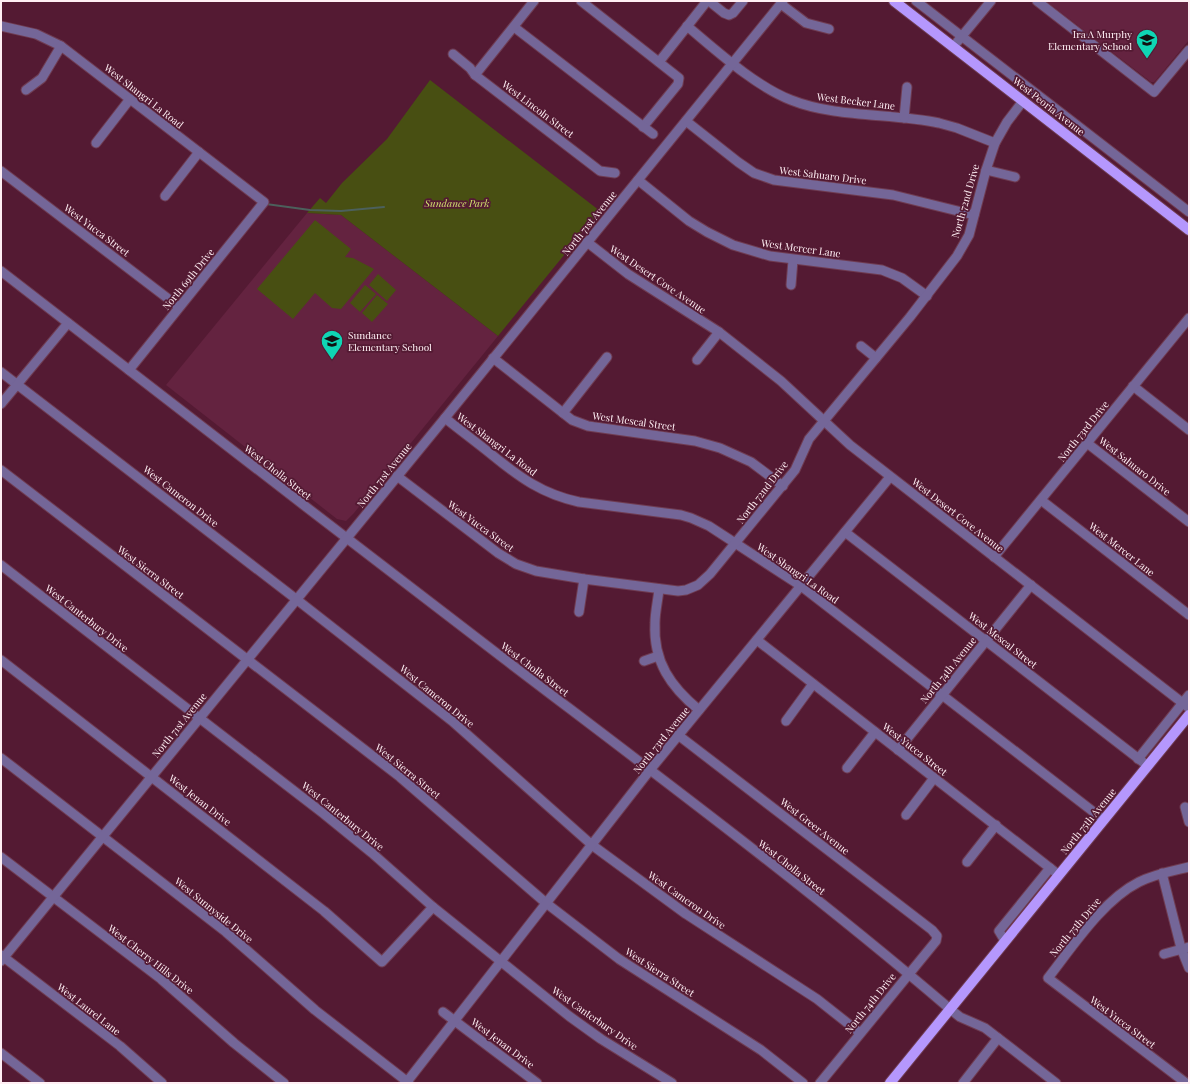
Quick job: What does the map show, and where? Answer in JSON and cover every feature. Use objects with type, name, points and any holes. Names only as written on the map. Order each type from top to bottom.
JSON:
[{"type":"main road","name":"West Peoria Avenue","points":[[894,1],[1189,230]]},
{"type":"main road","name":"North 75th Avenue","points":[[890,1083],[1189,715]]},
{"type":"street","points":[[475,75],[534,1]]},
{"type":"street","points":[[581,1],[679,78],[678,84],[643,127]]},
{"type":"street","points":[[659,62],[708,1],[729,15],[733,13],[743,1]]},
{"type":"street","name":"West Peoria Avenue","points":[[916,1],[1189,212]]},
{"type":"street","points":[[953,47],[991,1]]},
{"type":"street","points":[[1036,1],[1154,92],[1189,50]]},
{"type":"street","points":[[782,2],[806,23],[828,29]]},
{"type":"street","name":"North 71st Avenue","points":[[2,958],[445,418],[782,2]]},
{"type":"street","name":"West Shangri La Road","points":[[1,26],[36,34],[61,46],[264,202]]},
{"type":"street","name":"West Becker Lane","points":[[687,26],[732,63],[771,90],[797,102],[825,109],[928,120],[948,125],[995,144]]},
{"type":"street","points":[[514,27],[652,134]]},
{"type":"street","points":[[26,90],[42,78],[61,46]]},
{"type":"street","name":"West Lincoln Street","points":[[453,54],[470,68],[475,75],[600,171],[615,173]]},
{"type":"street","points":[[904,118],[907,87]]},
{"type":"street","points":[[96,143],[130,99]]},
{"type":"street","name":"North 72nd Drive","points":[[660,589],[686,590],[698,585],[710,574],[795,470],[809,439],[927,296],[962,249],[969,234],[986,170],[995,144],[1007,122],[1022,101]]},
{"type":"street","name":"West Sahuaro Drive","points":[[686,121],[738,162],[754,172],[774,180],[881,193],[908,198],[974,215]]},
{"type":"street","points":[[164,196],[199,152]]},
{"type":"street","points":[[986,170],[1015,178]]},
{"type":"street","name":"West Yucca Street","points":[[1,171],[179,307]]},
{"type":"street","name":"West Mercer Lane","points":[[638,180],[689,221],[715,237],[733,245],[750,251],[793,260],[882,270],[902,278],[927,296]]},
{"type":"street","name":"North 69th Drive","points":[[129,370],[264,202]]},
{"type":"street","name":"West Desert Cove Avenue","points":[[587,242],[628,274],[718,332],[781,381],[850,445],[890,477],[1186,706]]},
{"type":"street","points":[[791,286],[793,260]]},
{"type":"street","name":"West Cholla Street","points":[[1,271],[865,937],[960,1017],[985,1028],[1056,1083]]},
{"type":"street","name":"North 73rd Drive","points":[[994,557],[1189,318]]},
{"type":"street","points":[[1,404],[68,323]]},
{"type":"street","points":[[697,360],[718,332]]},
{"type":"street","points":[[861,346],[876,358]]},
{"type":"street","points":[[563,413],[607,357]]},
{"type":"street","name":"West Mescal Street","points":[[493,358],[572,420],[588,426],[695,441],[720,448],[751,462],[783,486]]},
{"type":"street","name":"West Cameron Drive","points":[[1,372],[452,721],[592,845],[686,914],[817,999],[860,1033]]},
{"type":"street","points":[[1133,386],[1189,430]]},
{"type":"street","name":"West Shangri La Road","points":[[445,418],[520,477],[545,491],[579,502],[691,518],[709,526],[801,586],[1104,820]]},
{"type":"street","name":"West Sahuaro Drive","points":[[1087,443],[1189,522]]},
{"type":"street","name":"West Sierra Street","points":[[1,470],[400,777],[546,903],[618,959],[761,1050],[803,1083]]},
{"type":"street","name":"West Yucca Street","points":[[397,476],[498,553],[516,564],[536,571],[660,589]]},
{"type":"street","name":"North 73rd Avenue","points":[[407,1082],[650,770],[890,477]]},
{"type":"street","name":"West Mercer Lane","points":[[1041,500],[1189,615]]},
{"type":"street","name":"West Mescal Street","points":[[845,532],[1148,766]]},
{"type":"street","name":"West Canterbury Drive","points":[[1,565],[324,814],[372,853],[433,908],[576,1020],[601,1039],[672,1083]]},
{"type":"street","points":[[579,612],[584,579]]},
{"type":"street","name":"North 74th Avenue","points":[[898,750],[1031,586]]},
{"type":"street","points":[[660,589],[655,622],[655,639],[658,656],[674,686],[685,699],[699,710]]},
{"type":"street","name":"West Yucca Street","points":[[757,640],[1059,875]]},
{"type":"street","points":[[644,661],[658,656]]},
{"type":"street","name":"West Jenan Drive","points":[[1,660],[324,911],[382,962],[433,908]]},
{"type":"street","points":[[786,721],[813,684]]},
{"type":"street","points":[[1138,759],[1186,706],[1189,695]]},
{"type":"street","points":[[846,768],[875,732]]},
{"type":"street","name":"West Greer Avenue","points":[[678,735],[920,921],[937,936]]},
{"type":"street","name":"West Sunnyside Drive","points":[[1,758],[226,932],[315,1010],[407,1082]]},
{"type":"street","points":[[906,815],[934,778]]},
{"type":"street","points":[[1185,807],[1189,822]]},
{"type":"street","points":[[967,862],[996,825]]},
{"type":"street","name":"West Cherry Hills Drive","points":[[1,856],[161,979],[234,1043],[284,1083]]},
{"type":"street","name":"North 75th Drive","points":[[1048,978],[1109,904],[1119,895],[1138,883],[1162,873],[1189,867]]},
{"type":"street","points":[[1005,941],[999,931],[1050,868]]},
{"type":"street","points":[[1162,873],[1185,948],[1189,968]]},
{"type":"street","name":"North 74th Drive","points":[[820,1083],[936,941],[937,936]]},
{"type":"street","points":[[1164,954],[1185,948]]},
{"type":"street","name":"West Laurel Lane","points":[[2,958],[120,1046],[162,1083]]},
{"type":"street","name":"West Yucca Street","points":[[1048,978],[1186,1083]]},
{"type":"street","points":[[443,1012],[455,1021]]},
{"type":"street","name":"West Jenan Drive","points":[[455,1021],[537,1083]]},
{"type":"street","points":[[963,1083],[998,1038]]},
{"type":"street","points":[[1,1053],[40,1083]]},
{"type":"shaded area","name":"Ira A Murphy Elementary School","points":[[1046,1],[1189,1],[1189,40],[1157,79],[1154,82],[1151,82]]},
{"type":"shaded area","name":"Sundance Elementary School","points":[[307,213],[341,215],[498,336],[346,521],[337,519],[166,385]]},
{"type":"green space","name":"Sundance Park","points":[[430,80],[600,211],[498,336],[341,215],[307,213],[320,198],[326,203],[342,183],[387,139]]},
{"type":"green space","points":[[315,220],[351,249],[345,257],[353,258],[374,269],[341,309],[332,308],[315,293],[293,319],[257,289]]},
{"type":"green space","points":[[378,274],[396,290],[387,301],[369,285]]},
{"type":"green space","points":[[365,285],[376,294],[360,312],[350,303]]},
{"type":"green space","points":[[377,295],[388,304],[372,322],[362,313]]},
{"type":"waterway","points":[[266,204],[310,210],[341,211],[384,207]]},
{"type":"place","name":"Ira A Murphy Elementary School","points":[[1147,60]]},
{"type":"place","name":"Sundance Elementary School","points":[[332,360]]}]
